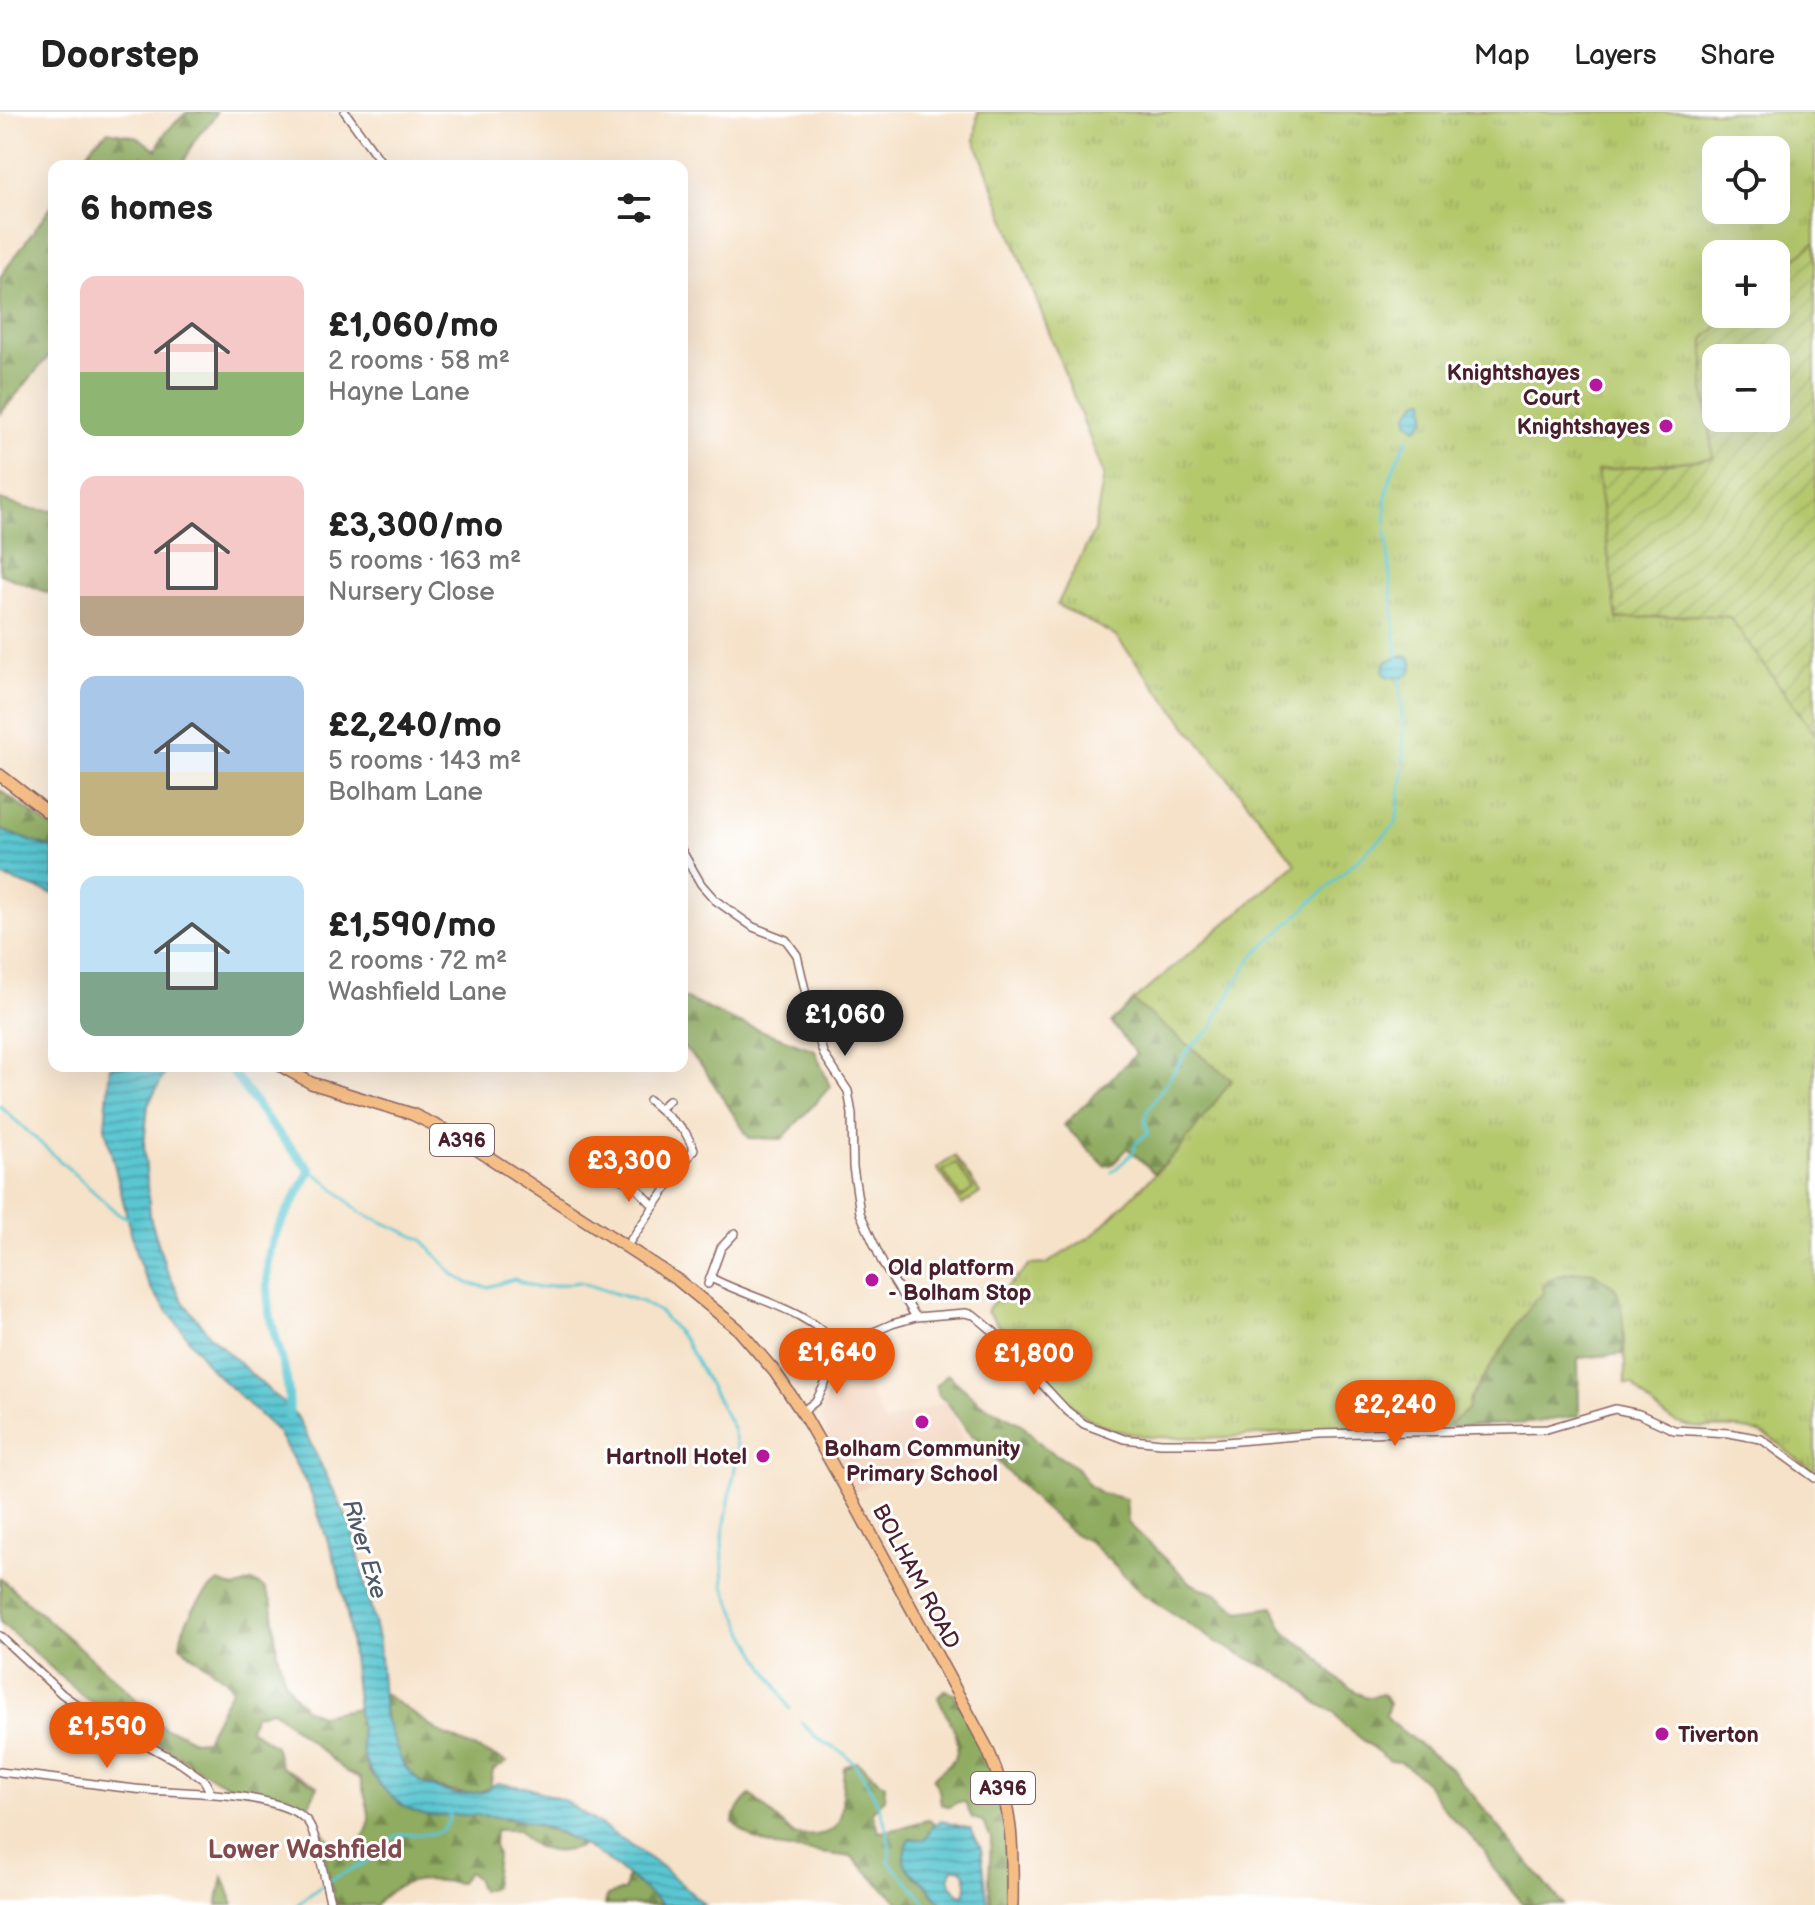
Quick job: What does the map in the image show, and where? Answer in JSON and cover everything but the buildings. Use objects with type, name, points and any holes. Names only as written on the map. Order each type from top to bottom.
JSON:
[{"type":"main road","points":[[0,775],[48,812]]},
{"type":"main road","name":"A396","points":[[292,1072],[311,1083],[412,1114],[453,1134],[626,1247]]},
{"type":"main road","name":"BOLHAM ROAD","points":[[626,1247],[679,1281],[720,1313],[758,1351],[802,1412],[987,1748],[999,1776],[1013,1832],[1012,1905]]},
{"type":"street","points":[[345,112],[380,160]]},
{"type":"street","points":[[688,861],[715,900],[753,927],[786,940],[797,955],[824,1055],[848,1091],[852,1114],[853,1167],[860,1213],[883,1264],[916,1317]]},
{"type":"street","points":[[626,1247],[694,1149],[690,1138],[649,1100]]},
{"type":"street","points":[[660,1108],[669,1100]]},
{"type":"street","points":[[615,1177],[633,1184],[653,1205]]},
{"type":"street","points":[[735,1233],[721,1248],[710,1281],[776,1304],[817,1325],[840,1348]]},
{"type":"street","points":[[802,1412],[820,1395],[829,1365],[840,1348],[892,1324],[916,1317],[950,1313],[974,1315],[993,1331],[1066,1410],[1084,1424],[1124,1439],[1214,1443],[1318,1434],[1547,1429],[1615,1409],[1639,1414],[1674,1430],[1729,1433],[1761,1439],[1815,1478]]},
{"type":"street","points":[[0,1636],[62,1694],[87,1712],[180,1763],[204,1780],[211,1793]]},
{"type":"street","points":[[0,1772],[137,1789],[211,1793],[289,1809],[310,1826],[331,1905]]},
{"type":"shaded area","name":"Bolham Community Primary School","points":[[851,1350],[884,1423],[946,1401],[966,1443],[855,1492],[822,1420],[834,1373],[843,1354]]},
{"type":"green space","points":[[187,112],[216,112],[195,140],[185,160],[83,160],[95,142],[108,131],[137,137],[157,150],[165,133]]},
{"type":"green space","name":"Knightshayes Court","points":[[978,112],[1815,112],[1815,1472],[1760,1433],[1745,1429],[1693,1427],[1668,1418],[1633,1384],[1625,1384],[1624,1334],[1618,1295],[1613,1286],[1594,1272],[1567,1273],[1543,1285],[1544,1293],[1533,1302],[1470,1398],[1468,1409],[1447,1427],[1351,1428],[1218,1438],[1149,1437],[1113,1430],[1089,1419],[1072,1406],[987,1312],[996,1298],[1030,1265],[1046,1264],[1094,1234],[1179,1150],[1232,1080],[1133,1001],[1296,864],[1117,638],[1057,605],[1094,531],[1104,475],[975,140]]},
{"type":"green space","points":[[48,211],[48,357],[0,414],[0,277]]},
{"type":"green space","points":[[1815,242],[1814,733],[1729,617],[1696,615],[1617,619],[1597,471],[1713,458],[1710,432],[1790,432],[1790,344],[1704,344],[1704,339],[1717,328],[1790,328],[1790,264]]},
{"type":"green space","points":[[0,500],[29,509],[48,511],[48,593],[0,574]]},
{"type":"green space","points":[[0,790],[48,825],[48,847],[0,830]]},
{"type":"green space","points":[[688,1000],[732,1020],[815,1050],[830,1087],[782,1139],[749,1138],[702,1066],[688,1052]]},
{"type":"green space","points":[[1133,1001],[1232,1080],[1179,1150],[1154,1173],[1128,1148],[1113,1164],[1105,1166],[1064,1125],[1136,1054],[1111,1022]]},
{"type":"green space","points":[[955,1156],[980,1193],[962,1205],[937,1168]]},
{"type":"green space","points":[[956,1163],[973,1189],[961,1198],[943,1171]]},
{"type":"green space","points":[[1595,1272],[1615,1288],[1622,1302],[1624,1329],[1623,1354],[1578,1358],[1579,1416],[1529,1423],[1447,1427],[1468,1409],[1470,1398],[1543,1285],[1552,1276]]},
{"type":"green space","points":[[947,1374],[980,1403],[1021,1424],[1043,1446],[1077,1468],[1089,1485],[1101,1493],[1126,1499],[1128,1523],[1192,1584],[1219,1595],[1240,1612],[1273,1607],[1283,1629],[1295,1641],[1310,1649],[1337,1679],[1366,1698],[1383,1694],[1389,1704],[1386,1715],[1391,1722],[1453,1771],[1563,1905],[1524,1905],[1493,1868],[1484,1850],[1445,1810],[1422,1778],[1401,1762],[1390,1761],[1345,1726],[1334,1712],[1315,1702],[1297,1683],[1216,1642],[1143,1594],[1089,1541],[1074,1534],[1040,1505],[968,1431],[939,1396],[936,1386]]},
{"type":"green space","points":[[0,1578],[123,1686],[165,1729],[181,1733],[193,1741],[205,1740],[232,1689],[226,1680],[180,1646],[184,1628],[198,1602],[218,1582],[235,1588],[253,1581],[265,1589],[272,1603],[277,1652],[285,1682],[304,1708],[319,1715],[358,1708],[363,1756],[370,1773],[399,1803],[528,1822],[585,1844],[567,1851],[548,1850],[532,1844],[518,1830],[495,1830],[497,1856],[493,1887],[481,1891],[476,1878],[468,1872],[459,1883],[425,1880],[405,1884],[395,1888],[376,1905],[336,1905],[319,1835],[323,1831],[337,1850],[349,1852],[365,1834],[369,1818],[360,1778],[347,1772],[272,1710],[254,1715],[250,1729],[275,1746],[281,1767],[318,1786],[307,1808],[215,1779],[85,1698],[0,1622]]},
{"type":"green space","points":[[945,1690],[954,1693],[994,1776],[1007,1839],[1005,1905],[991,1905],[991,1838],[982,1821],[972,1818],[965,1802],[949,1807],[941,1804],[939,1789],[933,1779],[953,1760],[957,1749],[956,1734],[938,1697]]},
{"type":"green space","points":[[383,1693],[443,1734],[507,1762],[493,1770],[490,1787],[478,1792],[461,1793],[419,1781],[396,1753],[385,1717]]},
{"type":"green space","points":[[857,1762],[885,1785],[884,1799],[872,1812],[879,1832],[929,1820],[934,1824],[925,1840],[914,1875],[943,1905],[901,1905],[852,1857],[775,1847],[752,1838],[733,1823],[734,1815],[750,1794],[794,1835],[826,1833],[840,1819],[844,1767]]},
{"type":"green space","points":[[627,1874],[662,1905],[605,1905],[607,1896],[625,1890]]},
{"type":"green space","points":[[223,1877],[234,1905],[217,1905]]},
{"type":"water","points":[[1425,399],[1426,418],[1417,428],[1408,422],[1408,414],[1419,400]]},
{"type":"water","points":[[1402,655],[1410,658],[1413,666],[1410,672],[1400,679],[1386,676],[1383,669],[1387,661]]},
{"type":"water","points":[[0,830],[48,847],[48,892],[0,876]]},
{"type":"water","points":[[110,1072],[166,1072],[148,1104],[144,1145],[150,1217],[166,1269],[182,1300],[211,1337],[297,1416],[352,1528],[379,1643],[384,1715],[403,1765],[421,1783],[456,1795],[483,1792],[497,1783],[528,1788],[565,1801],[662,1867],[705,1905],[662,1905],[600,1855],[547,1828],[497,1817],[423,1814],[403,1806],[379,1784],[363,1756],[348,1619],[337,1567],[309,1488],[277,1431],[212,1370],[152,1290],[136,1253],[105,1127]]},
{"type":"water","points":[[941,1821],[971,1829],[981,1849],[988,1905],[943,1905],[906,1865],[904,1854],[910,1839],[925,1839],[934,1824]],"holes":[[[953,1869],[962,1869],[967,1882],[964,1895],[956,1891],[950,1879]]]},
{"type":"waterway","points":[[1386,525],[1390,480],[1408,438]]},
{"type":"waterway","points":[[1386,530],[1397,656]]},
{"type":"waterway","points":[[1400,679],[1404,762]]},
{"type":"waterway","points":[[1112,1172],[1133,1153],[1136,1143],[1148,1133],[1146,1113],[1190,1047],[1214,1027],[1215,1019],[1251,958],[1396,824],[1403,769]]},
{"type":"waterway","points":[[232,1072],[272,1126],[310,1170],[274,1239],[268,1265],[269,1310],[287,1384],[288,1419]]},
{"type":"waterway","points":[[0,1106],[118,1214],[130,1218]]},
{"type":"waterway","points":[[310,1170],[360,1212],[423,1240],[454,1275],[470,1284],[488,1287],[514,1279],[537,1288],[579,1282],[642,1302],[661,1313],[685,1341],[733,1428],[738,1451],[722,1540],[724,1586],[745,1633],[790,1709]]},
{"type":"waterway","points":[[801,1722],[817,1737],[847,1756],[858,1769],[884,1821],[889,1862],[928,1905]]},
{"type":"waterway","points":[[297,1905],[327,1882],[367,1861],[394,1837],[436,1833],[443,1829],[450,1813]]},
{"type":"place","name":"Knightshayes Court","points":[[1596,385]]},
{"type":"place","name":"Knightshayes","points":[[1666,426]]},
{"type":"place","name":"Old platform - Bolham Stop","points":[[872,1280]]},
{"type":"place","name":"Bolham Community Primary School","points":[[922,1422]]},
{"type":"place","name":"Hartnoll Hotel","points":[[763,1456]]},
{"type":"place","name":"Tiverton","points":[[1662,1734]]},
{"type":"district","name":"Lower Washfield","points":[[305,1849]]},
{"type":"water label","name":"River Exe","points":[[365,1549]]}]
